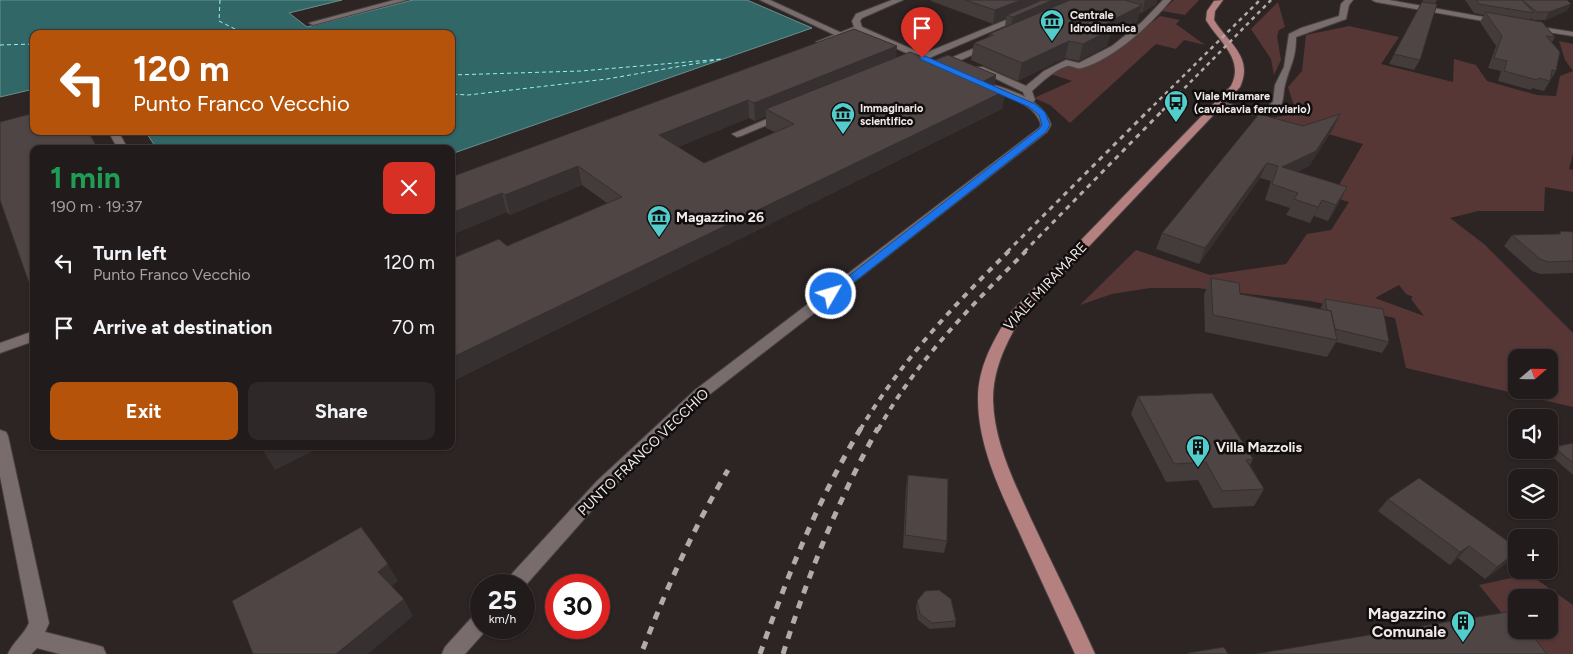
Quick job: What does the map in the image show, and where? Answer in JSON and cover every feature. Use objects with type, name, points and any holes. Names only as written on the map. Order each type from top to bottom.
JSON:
[{"type":"main road","name":"VIALE MIRAMARE","points":[[1085,654],[998,466],[986,411],[985,390],[988,370],[1002,334],[1016,315],[1241,79],[1242,72],[1237,58],[1210,20],[1209,15],[1212,8],[1219,0]]},
{"type":"street","points":[[313,23],[403,0]]},
{"type":"street","points":[[764,0],[840,34]]},
{"type":"street","points":[[858,28],[856,21],[858,16],[899,0]]},
{"type":"street","points":[[1027,90],[1047,73],[1069,62],[1079,66],[1115,48],[1145,24],[1147,19],[1158,12],[1167,0]]},
{"type":"street","points":[[1219,104],[1243,111],[1265,112],[1278,103],[1280,85],[1288,68],[1292,49],[1292,36],[1299,31],[1329,24],[1343,17],[1345,4],[1349,0]]},
{"type":"street","points":[[1376,0],[1505,22]]},
{"type":"street","points":[[905,65],[1027,14]]},
{"type":"street","points":[[1138,16],[1147,19]]},
{"type":"street","points":[[1524,26],[1573,34]]},
{"type":"street","points":[[813,45],[858,28],[922,58],[954,65],[1027,90]]},
{"type":"street","points":[[954,65],[1001,40]]},
{"type":"street","name":"PUNTO FRANCO VECCHIO","points":[[524,574],[604,486],[700,394],[1043,130],[1046,120],[1043,114],[1032,105],[980,83]]},
{"type":"street","points":[[1027,90],[1030,100]]},
{"type":"street","points":[[737,134],[793,111]]},
{"type":"street","points":[[0,348],[30,337]]},
{"type":"street","points":[[0,436],[39,623],[33,638],[18,654]]},
{"type":"street","points":[[452,654],[470,634]]},
{"type":"street","points":[[33,638],[96,654]]},
{"type":"shaded area","points":[[1174,0],[1199,0],[1185,15],[1162,11]]},
{"type":"shaded area","points":[[1278,2],[1285,27],[1279,30],[1277,36],[1281,60],[1274,75],[1271,59],[1251,29]]},
{"type":"shaded area","points":[[1160,16],[1180,20],[1176,24],[1205,45],[1184,40],[1176,49],[1156,44],[1070,123],[1050,105],[1034,98],[1072,81],[1051,74],[1070,64],[1080,68],[1117,50]]},
{"type":"shaded area","points":[[1349,26],[1399,37],[1381,64],[1453,82],[1454,59],[1476,65],[1487,81],[1537,95],[1556,96],[1560,76],[1573,71],[1573,154],[1569,169],[1573,170],[1573,192],[1545,187],[1544,211],[1478,211],[1450,218],[1484,244],[1573,333],[1573,407],[1539,399],[1558,399],[1558,349],[1508,349],[1508,392],[1406,368],[1395,318],[1310,301],[1197,288],[1150,288],[1112,294],[1080,305],[1136,250],[1210,275],[1286,264],[1307,234],[1331,230],[1349,202],[1332,197],[1363,144],[1273,118],[1286,115],[1295,109],[1288,87],[1302,71],[1306,35]],"holes":[[[1399,285],[1406,294],[1413,297],[1411,299],[1424,316],[1375,298]]]},
{"type":"shaded area","points":[[1559,41],[1573,44],[1573,71],[1565,60]]},
{"type":"shaded area","points":[[1508,579],[1536,579],[1550,589],[1508,589],[1508,621],[1479,585]]},
{"type":"shaded area","points":[[1558,594],[1573,605],[1573,654],[1535,654],[1523,639],[1558,639]]},
{"type":"water","points":[[0,0],[342,0],[289,13],[307,27],[413,0],[747,0],[812,28],[455,153],[455,145],[154,145],[148,135],[455,135],[455,30],[30,30],[30,90],[0,97]]},
{"type":"building","points":[[965,0],[1021,0],[995,10]]},
{"type":"building","points":[[1042,0],[1053,0],[1013,17],[1007,15]]},
{"type":"building","points":[[1070,0],[1125,0],[1142,5],[1101,26],[1112,29],[1083,44],[1069,41],[1022,63],[974,43],[993,35],[989,34]]},
{"type":"building","points":[[1476,0],[1522,0],[1534,13],[1479,4]]},
{"type":"building","points":[[1522,0],[1567,0],[1571,4],[1549,12],[1537,12]]},
{"type":"building","points":[[1422,2],[1437,4],[1420,60],[1394,54]]},
{"type":"building","points":[[1485,12],[1542,22],[1555,37],[1546,36],[1560,52],[1556,71],[1552,70],[1550,81],[1538,78],[1537,80],[1504,71],[1507,61],[1494,58],[1502,36]]},
{"type":"building","points":[[854,29],[897,46],[754,103],[748,100],[659,135],[704,163],[794,124],[766,109],[910,52],[932,61],[948,55],[996,75],[982,82],[1005,91],[455,356],[455,257],[499,239],[507,246],[622,197],[578,166],[505,195],[502,193],[455,211],[455,176]]},
{"type":"building","points":[[30,114],[30,135],[90,135],[96,145],[30,145],[29,283],[0,200],[0,122]]},
{"type":"building","points":[[1259,114],[1303,126],[1340,114],[1316,151],[1282,167],[1347,187],[1336,205],[1322,200],[1318,207],[1294,199],[1298,193],[1272,184],[1278,166],[1267,163],[1205,248],[1162,233]]},
{"type":"building","points":[[1561,231],[1573,232],[1573,261],[1548,262],[1540,259],[1512,235],[1560,234]]},
{"type":"building","points":[[1211,278],[1239,283],[1240,294],[1331,311],[1337,340],[1213,315]]},
{"type":"building","points":[[1325,299],[1383,309],[1389,342],[1335,329],[1331,311],[1327,310]]},
{"type":"building","points":[[1212,393],[1253,459],[1246,460],[1264,489],[1222,491],[1206,462],[1174,464],[1138,396]]},
{"type":"building","points":[[1573,443],[1573,463],[1558,450],[1558,446]]},
{"type":"building","points":[[908,475],[948,479],[947,541],[905,535]]},
{"type":"building","points":[[1419,478],[1508,541],[1508,558],[1497,567],[1469,546],[1460,552],[1388,499]]},
{"type":"building","points":[[361,527],[388,564],[378,572],[404,599],[336,654],[253,654],[232,601]]},
{"type":"building","points":[[939,590],[951,599],[956,621],[932,623],[920,614],[917,601],[925,591]]},
{"type":"building","points":[[1508,612],[1508,639],[1535,639],[1547,654],[1255,654]]},
{"type":"building","points":[[1224,647],[1228,654],[1188,653]]},
{"type":"ferry route","points":[[220,0],[219,21],[237,30]]},
{"type":"ferry route","points":[[0,45],[30,44]]},
{"type":"ferry route","points":[[455,75],[581,71],[722,59],[607,79],[468,95],[455,94]]},
{"type":"railway","points":[[1148,111],[1260,0]]},
{"type":"railway","points":[[1162,111],[1271,0]]},
{"type":"railway","points":[[1024,252],[1163,110]]},
{"type":"railway","points":[[1007,252],[1148,111]]},
{"type":"railway","points":[[860,430],[893,380],[929,335],[1009,251]]},
{"type":"railway","points":[[878,430],[909,381],[946,335],[1026,251]]},
{"type":"railway","points":[[760,654],[804,539],[845,455],[861,428]]},
{"type":"railway","points":[[783,654],[825,538],[863,455],[878,428]]},
{"type":"railway","points":[[643,649],[682,558],[728,470]]},
{"type":"place","name":"Centrale Idrodinamica","points":[[1052,42]]},
{"type":"place","name":"Viale Miramare (cavalcavia ferroviario)","points":[[1176,123]]},
{"type":"place","name":"Immaginario scientifico","points":[[843,135]]},
{"type":"place","name":"Magazzino 26","points":[[659,238]]},
{"type":"place","name":"Villa Mazzolis","points":[[1198,468]]},
{"type":"place","name":"Magazzino Comunale","points":[[1463,643]]},
{"type":"route","points":[[831,294],[1043,130],[1046,125],[1043,114],[1032,105],[922,58]]}]
